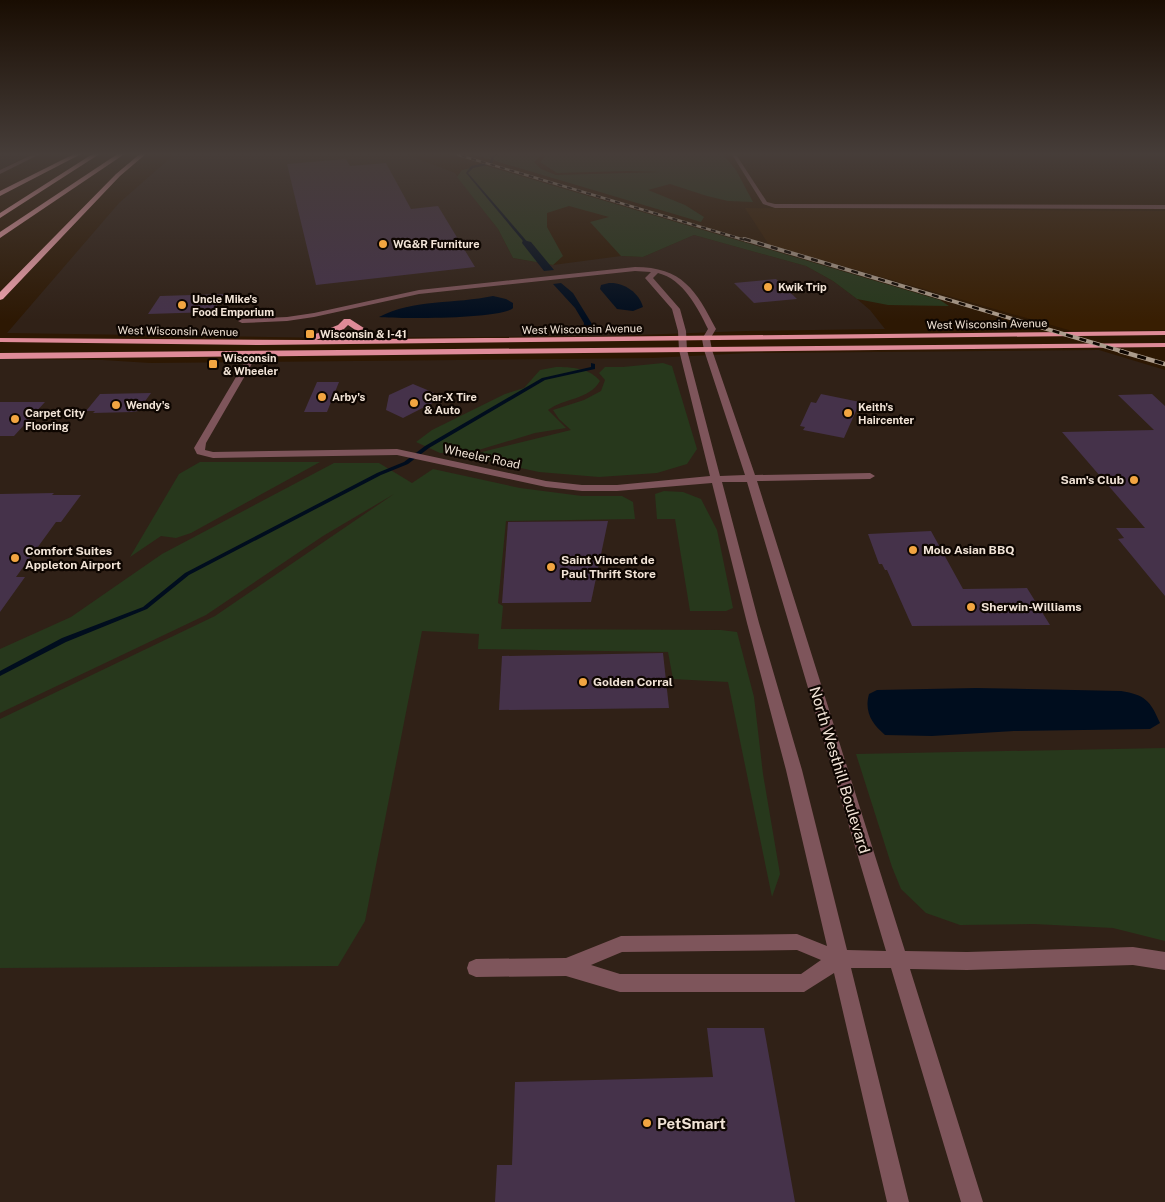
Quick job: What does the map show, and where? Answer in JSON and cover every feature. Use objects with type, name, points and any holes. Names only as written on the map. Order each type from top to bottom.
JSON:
[{"type":"highway","points":[[0,216],[11,209]]},
{"type":"highway","points":[[0,236],[40,209]]},
{"type":"highway","points":[[0,297],[85,209]]},
{"type":"main road","points":[[298,343],[325,335],[341,327],[347,321],[370,336],[429,342]]},
{"type":"main road","name":"West Wisconsin Avenue","points":[[0,356],[253,355],[682,345],[706,338],[1165,333]]},
{"type":"main road","name":"West Wisconsin Avenue","points":[[0,340],[682,345],[708,350],[1165,344]]},
{"type":"street","points":[[242,321],[287,319],[434,290],[607,272],[645,269],[656,271]]},
{"type":"street","points":[[656,271],[649,278],[676,309],[682,331],[682,345],[753,622],[794,770],[898,1202]]},
{"type":"street","name":"North Westhill Boulevard","points":[[656,271],[670,274],[695,300],[712,329],[706,338],[708,350],[751,478],[972,1202]]},
{"type":"street","points":[[335,311],[347,321]]},
{"type":"street","name":"Wheeler Road","points":[[253,355],[201,443],[199,448],[201,452],[213,455],[397,452],[546,484],[582,488],[617,488],[716,479],[870,476]]},
{"type":"street","points":[[566,967],[621,944],[797,942],[839,959],[898,961],[1133,956],[1165,961]]},
{"type":"street","points":[[476,968],[566,967],[620,983],[804,983],[839,959]]},
{"type":"shaded area","points":[[114,209],[483,209],[498,229],[513,258],[553,265],[621,256],[643,257],[694,235],[806,266],[833,281],[857,299],[870,310],[885,329],[609,336],[331,338],[7,333]]},
{"type":"shaded area","points":[[746,209],[1165,211],[1165,330],[1072,331],[769,245]]},
{"type":"shaded area","points":[[1099,350],[1165,370],[1165,1202],[0,1202],[0,359],[103,360],[150,363],[652,358],[748,353]]},
{"type":"green space","points":[[482,209],[559,209],[547,213],[547,227],[563,256],[553,265],[513,258],[498,229]]},
{"type":"green space","points":[[580,209],[633,209],[940,300],[949,306],[888,305],[857,299],[833,281],[806,266],[694,235],[643,257],[621,256],[590,222],[609,217]]},
{"type":"green space","points":[[657,209],[691,209],[704,217],[701,222]]},
{"type":"green space","points":[[663,363],[672,366],[697,449],[687,464],[657,473],[599,477],[539,472],[466,456],[571,430],[559,419],[553,410],[584,400],[601,391],[605,380],[599,373],[605,367]]},
{"type":"green space","points":[[556,367],[586,371],[600,381],[589,392],[548,410],[566,428],[535,433],[472,452],[440,453],[416,442],[432,430],[505,394],[524,388],[540,370]]},
{"type":"green space","points":[[200,462],[320,462],[191,533],[176,538],[161,536],[130,557],[179,474]]},
{"type":"green space","points":[[334,463],[379,463],[412,483],[433,469],[520,488],[582,496],[622,496],[633,502],[635,519],[506,521],[498,603],[503,606],[501,629],[721,630],[737,632],[754,697],[763,774],[780,874],[772,897],[728,682],[673,679],[668,652],[478,649],[479,634],[422,631],[365,921],[338,966],[0,968],[0,719],[215,616],[394,494],[323,536],[206,615],[0,713],[0,649],[71,617],[162,554]]},
{"type":"green space","points":[[664,491],[683,492],[701,499],[717,530],[733,608],[726,611],[690,611],[675,519],[657,519],[655,494]]},
{"type":"green space","points":[[1165,748],[1165,941],[1113,928],[1034,924],[960,925],[926,913],[901,889],[892,867],[856,754]]},
{"type":"water","points":[[523,240],[531,242],[554,270],[544,271],[522,243]]},
{"type":"water","points":[[561,283],[573,293],[592,324],[599,327],[596,330],[583,329],[584,323],[575,308],[553,284]]},
{"type":"water","points":[[609,283],[620,284],[630,289],[638,297],[643,307],[633,311],[617,309],[600,289],[601,285]]},
{"type":"water","points":[[493,296],[513,303],[513,308],[505,312],[471,316],[427,318],[379,317],[406,307]]},
{"type":"water","points":[[976,688],[1121,691],[1136,694],[1146,700],[1160,723],[1150,729],[1014,731],[932,736],[885,735],[873,722],[868,712],[869,694],[877,690]]},
{"type":"building","name":"WG&R Furniture","points":[[298,209],[440,209],[475,267],[316,285]]},
{"type":"building","name":"Kwik Trip","points":[[776,279],[797,299],[754,303],[734,283]]},
{"type":"building","name":"Uncle Mike's Food Emporium","points":[[224,294],[213,312],[148,314],[160,296]]},
{"type":"building","name":"Arby's","points":[[317,382],[339,382],[327,412],[304,412]]},
{"type":"building","name":"Car-X Tire & Auto","points":[[413,384],[444,397],[403,418],[386,410],[389,395]]},
{"type":"building","name":"Wendy's","points":[[151,393],[138,411],[93,413],[95,411],[86,411],[100,394]]},
{"type":"building","name":"Keith's Haircenter","points":[[821,394],[860,402],[844,438],[803,430],[805,427],[800,426],[811,402],[816,403]]},
{"type":"building","name":"Sam's Club","points":[[1152,394],[1165,406],[1165,596],[1118,539],[1124,538],[1116,528],[1145,528],[1062,432],[1154,430],[1118,395]]},
{"type":"building","name":"Carpet City Flooring","points":[[0,402],[45,402],[14,436],[0,436]]},
{"type":"building","name":"Comfort Suites Appleton Airport","points":[[54,493],[52,495],[81,495],[61,522],[56,522],[16,577],[25,577],[0,612],[0,494]]},
{"type":"building","name":"Saint Vincent de Paul Thrift Store","points":[[608,521],[591,602],[502,603],[508,522]]},
{"type":"building","points":[[931,531],[963,589],[1027,588],[1050,625],[912,626],[887,570],[885,570],[882,564],[879,564],[868,534]]},
{"type":"building","name":"Golden Corral","points":[[663,653],[669,708],[499,710],[502,656]]},
{"type":"building","name":"PetSmart","points":[[707,1028],[764,1028],[795,1202],[495,1202],[497,1165],[512,1165],[515,1082],[713,1077]]},
{"type":"waterway","points":[[498,209],[529,246]]},
{"type":"waterway","points":[[0,674],[64,640],[145,608],[187,574],[379,474],[406,463],[427,447],[544,379],[593,368],[593,364]]},
{"type":"railway","points":[[641,209],[748,241]]},
{"type":"railway","points":[[744,239],[1124,352]]},
{"type":"railway","points":[[1120,351],[1165,364]]},
{"type":"place","name":"WG&R Furniture","points":[[383,244]]},
{"type":"place","name":"Kwik Trip","points":[[768,287]]},
{"type":"place","name":"Uncle Mike's Food Emporium","points":[[182,305]]},
{"type":"place","name":"Wisconsin & I-41","points":[[310,334]]},
{"type":"place","name":"Wisconsin & Wheeler","points":[[213,364]]},
{"type":"place","name":"Arby's","points":[[322,397]]},
{"type":"place","name":"Car-X Tire & Auto","points":[[414,403]]},
{"type":"place","name":"Wendy's","points":[[116,405]]},
{"type":"place","name":"Keith's Haircenter","points":[[848,413]]},
{"type":"place","name":"Carpet City Flooring","points":[[15,419]]},
{"type":"place","name":"Sam's Club","points":[[1134,480]]},
{"type":"place","name":"Molo Asian BBQ","points":[[913,550]]},
{"type":"place","name":"Comfort Suites Appleton Airport","points":[[15,558]]},
{"type":"place","name":"Saint Vincent de Paul Thrift Store","points":[[551,567]]},
{"type":"place","name":"Sherwin-Williams","points":[[971,607]]},
{"type":"place","name":"Golden Corral","points":[[583,682]]},
{"type":"place","name":"PetSmart","points":[[647,1123]]}]
